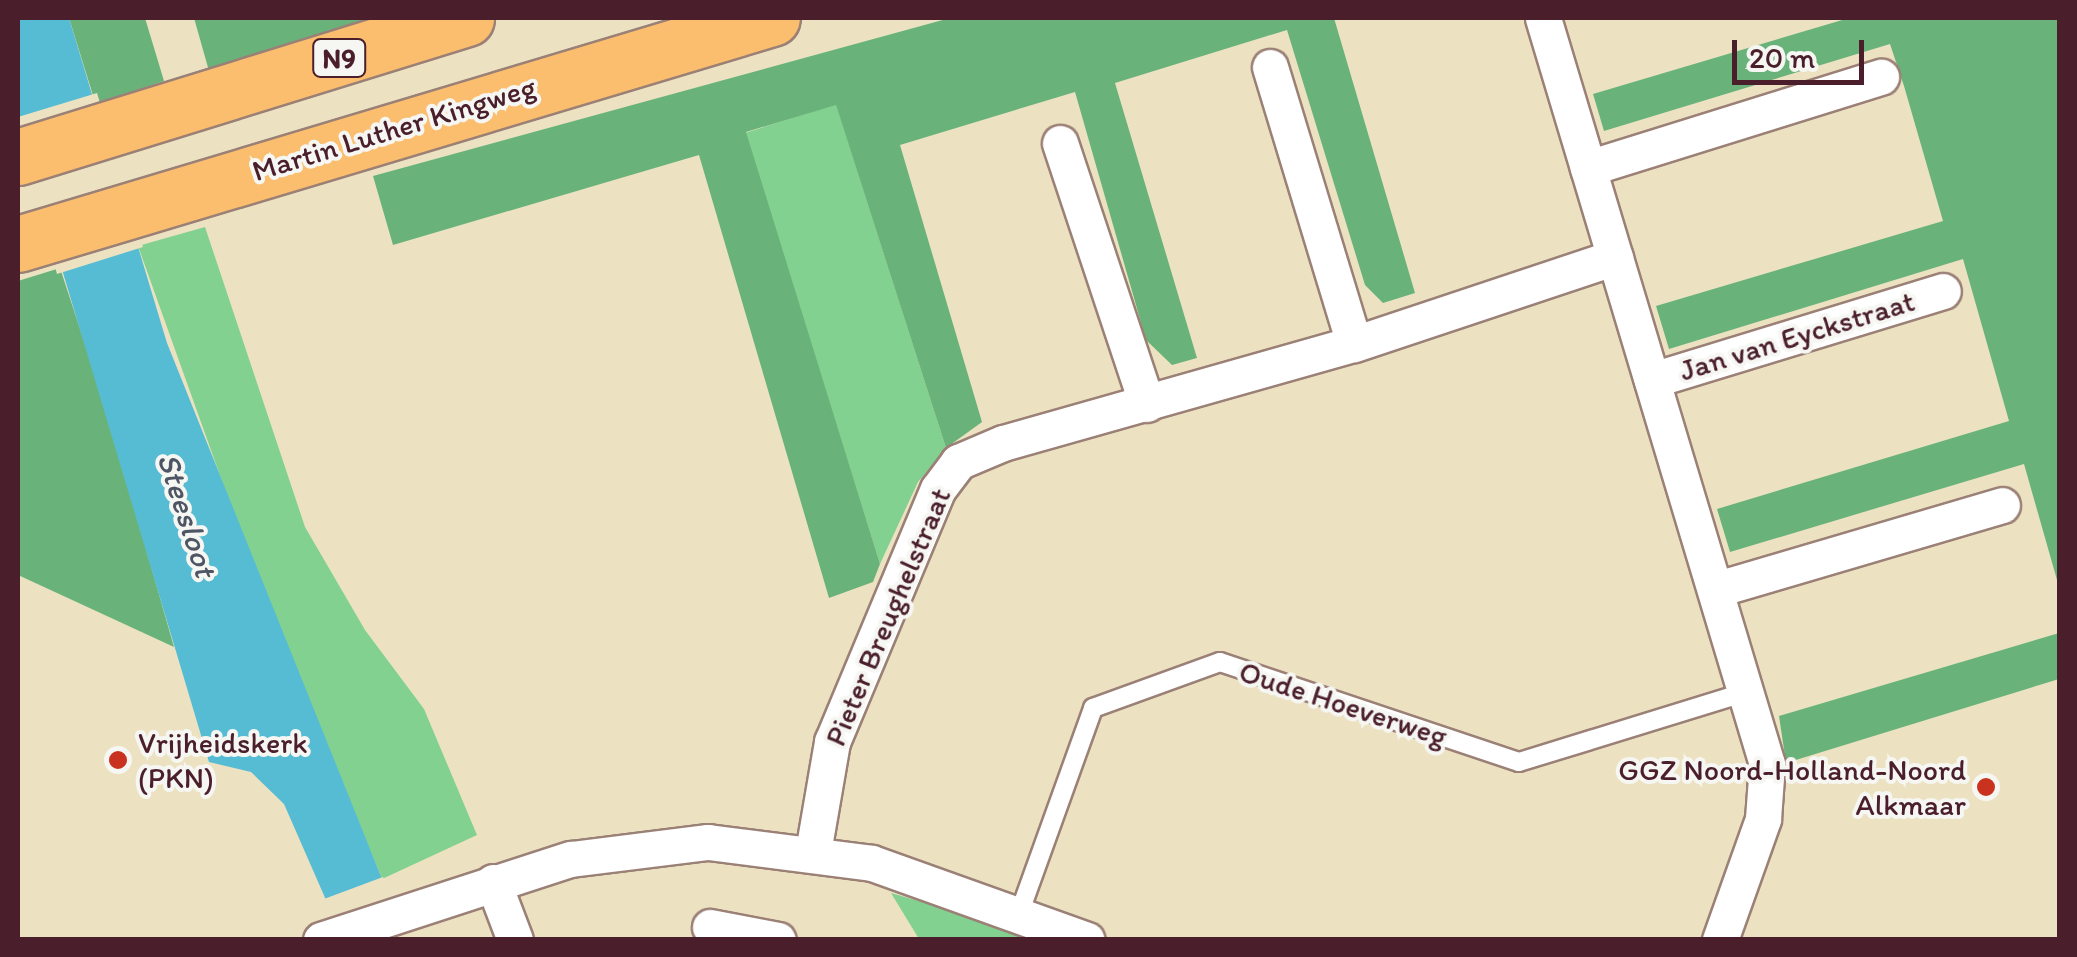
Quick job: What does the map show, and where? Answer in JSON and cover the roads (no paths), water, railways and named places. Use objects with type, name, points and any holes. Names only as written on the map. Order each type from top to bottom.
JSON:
[{"type":"highway","name":"N9","points":[[20,156],[466,18]]},
{"type":"highway","name":"Martin Luther Kingweg","points":[[32,240],[772,18]]},
{"type":"street","name":"Jan van Eyckstraat","points":[[1543,18],[1717,589],[1747,692],[1768,789],[1720,940]]},
{"type":"street","points":[[1270,68],[1354,344]]},
{"type":"street","points":[[1588,168],[1881,76]]},
{"type":"street","points":[[1060,143],[1146,404]]},
{"type":"street","name":"Pieter Breughelstraat","points":[[813,852],[832,742],[948,475],[958,462],[1003,443],[1354,344],[1615,257]]},
{"type":"street","name":"Jan van Eyckstraat","points":[[1652,380],[1943,292]]},
{"type":"street","points":[[1717,589],[2002,505]]},
{"type":"street","points":[[327,938],[571,859],[708,842],[813,852],[919,877],[1087,940]]},
{"type":"street","points":[[493,882],[514,940]]},
{"type":"street","points":[[710,927],[778,940]]},
{"type":"lane","name":"Oude Hoeverweg","points":[[1019,914],[1093,708],[1220,662],[1519,762],[1747,692]]},
{"type":"water","name":"Steesloot","points":[[18,18],[69,18],[167,343],[382,879],[326,900],[284,804],[251,772],[209,762],[18,122]]},
{"type":"place","name":"Vrijheidskerk (PKN)","points":[[118,760]]},
{"type":"place","name":"GGZ Noord-Holland-Noord Alkmaar","points":[[1986,787]]}]
